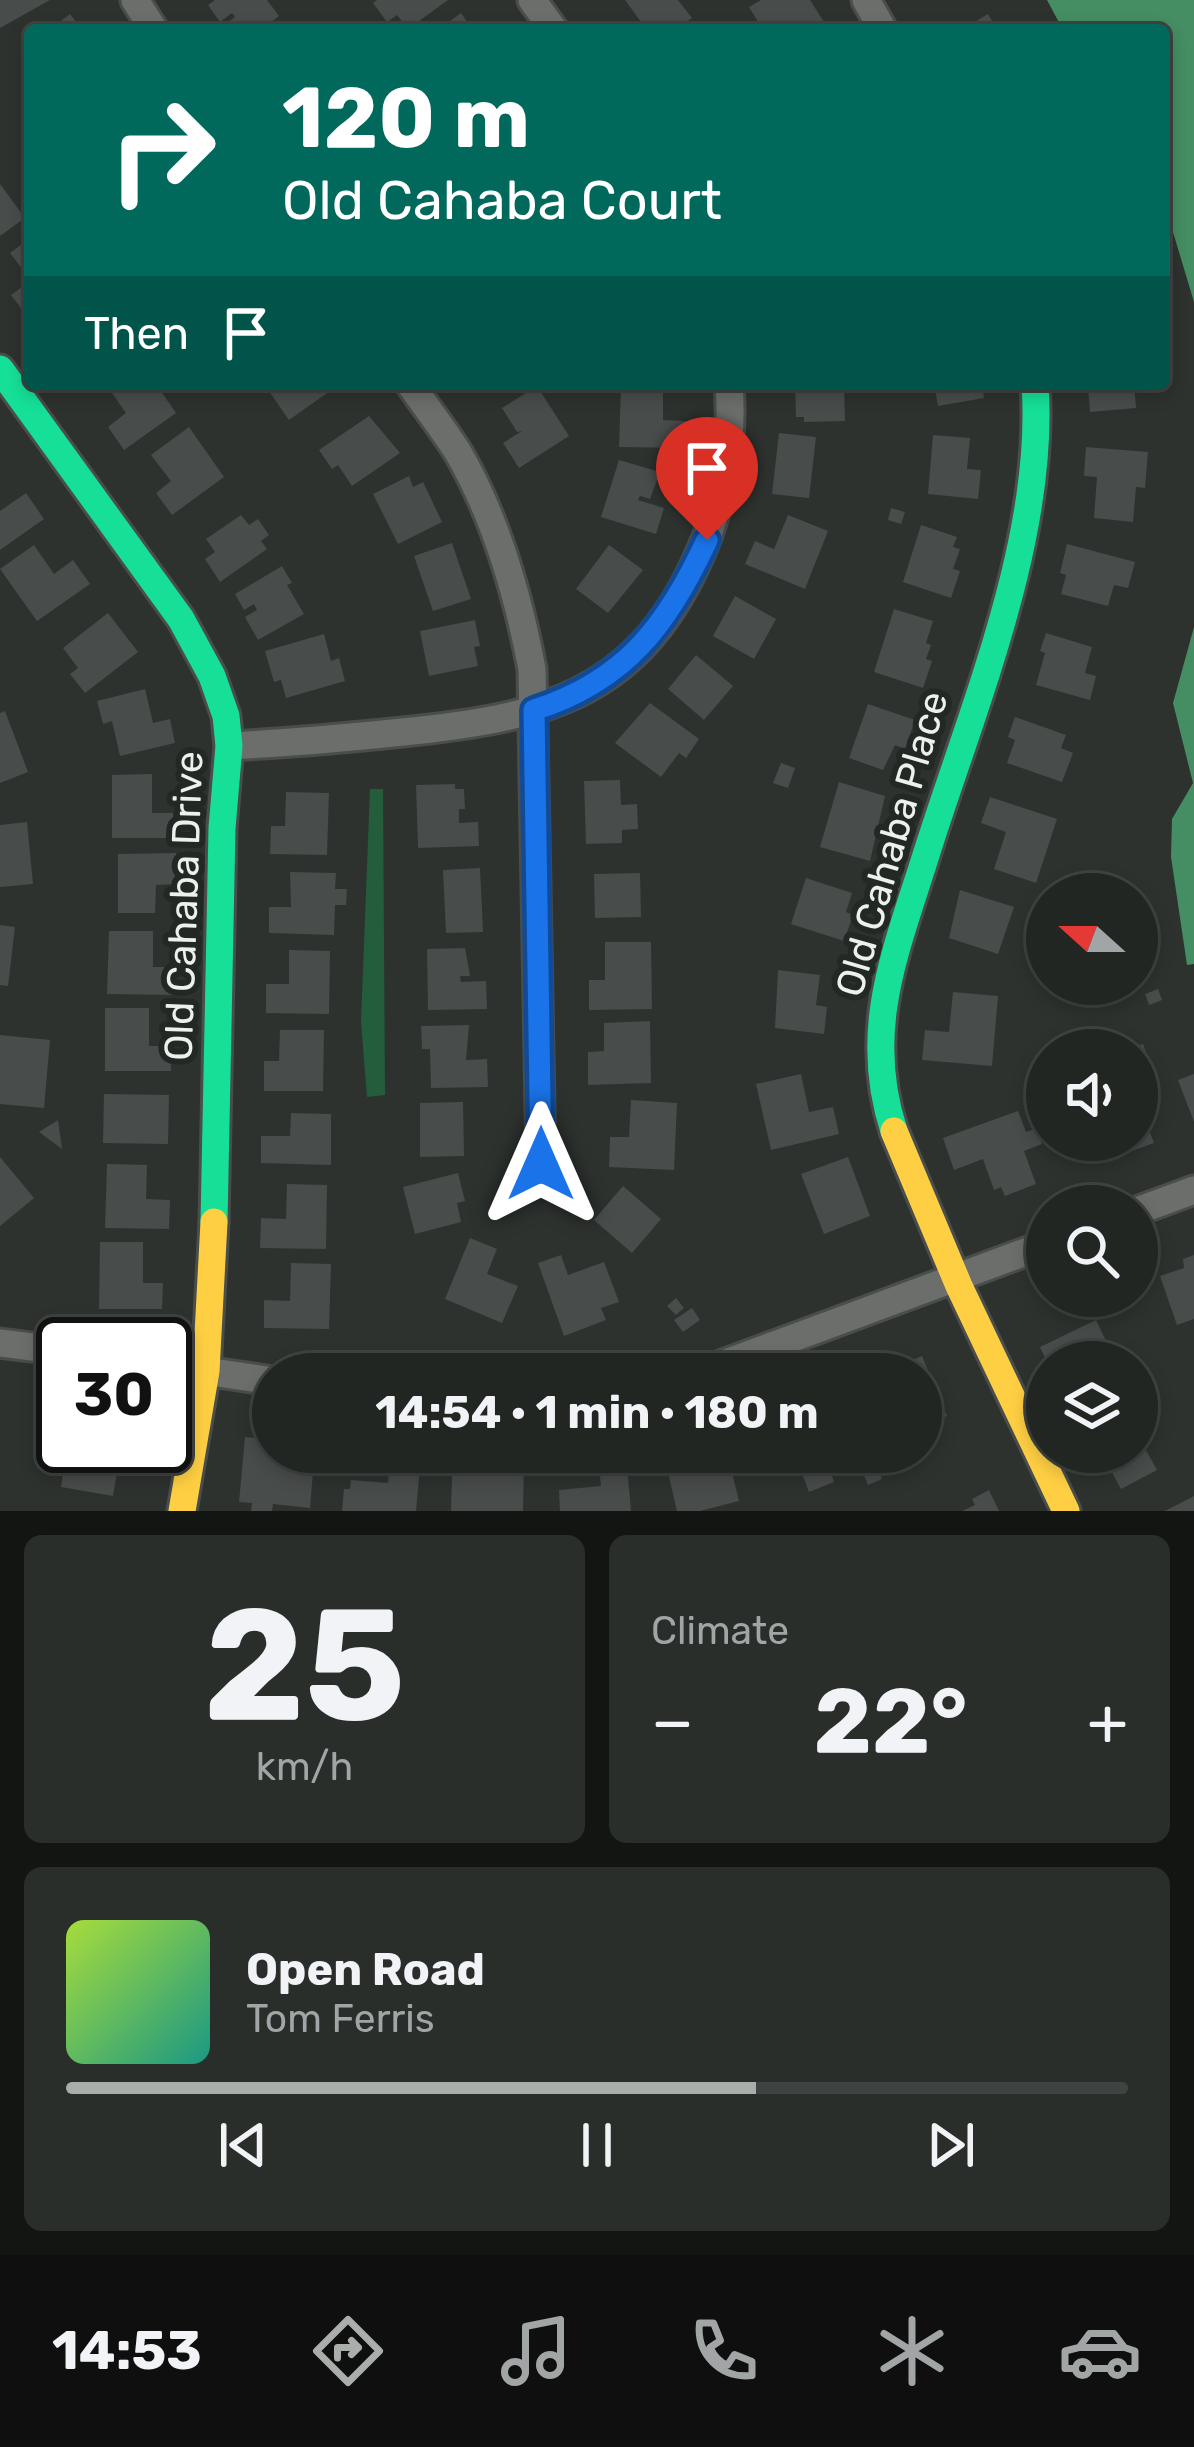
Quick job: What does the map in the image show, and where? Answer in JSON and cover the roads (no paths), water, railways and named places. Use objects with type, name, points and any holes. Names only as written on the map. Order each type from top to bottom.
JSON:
[{"type":"street","name":"Old Cahaba Drive","points":[[0,370],[188,630],[226,716],[229,746],[215,1206],[206,1371],[182,1511]]},
{"type":"street","points":[[414,390],[459,454],[489,517],[523,620],[532,668],[541,1164]]},
{"type":"street","points":[[229,746],[481,724],[567,700],[608,677],[672,608],[717,513],[728,438],[729,390]]},
{"type":"street","name":"Old Cahaba Place","points":[[1034,390],[1037,435],[1024,538],[880,1011],[879,1056],[889,1114],[955,1278],[1066,1511]]},
{"type":"street","points":[[1158,1203],[1194,1190]]},
{"type":"street","points":[[753,1353],[1026,1252]]},
{"type":"street","points":[[0,1343],[36,1348]]},
{"type":"street","points":[[192,1369],[252,1379]]}]
